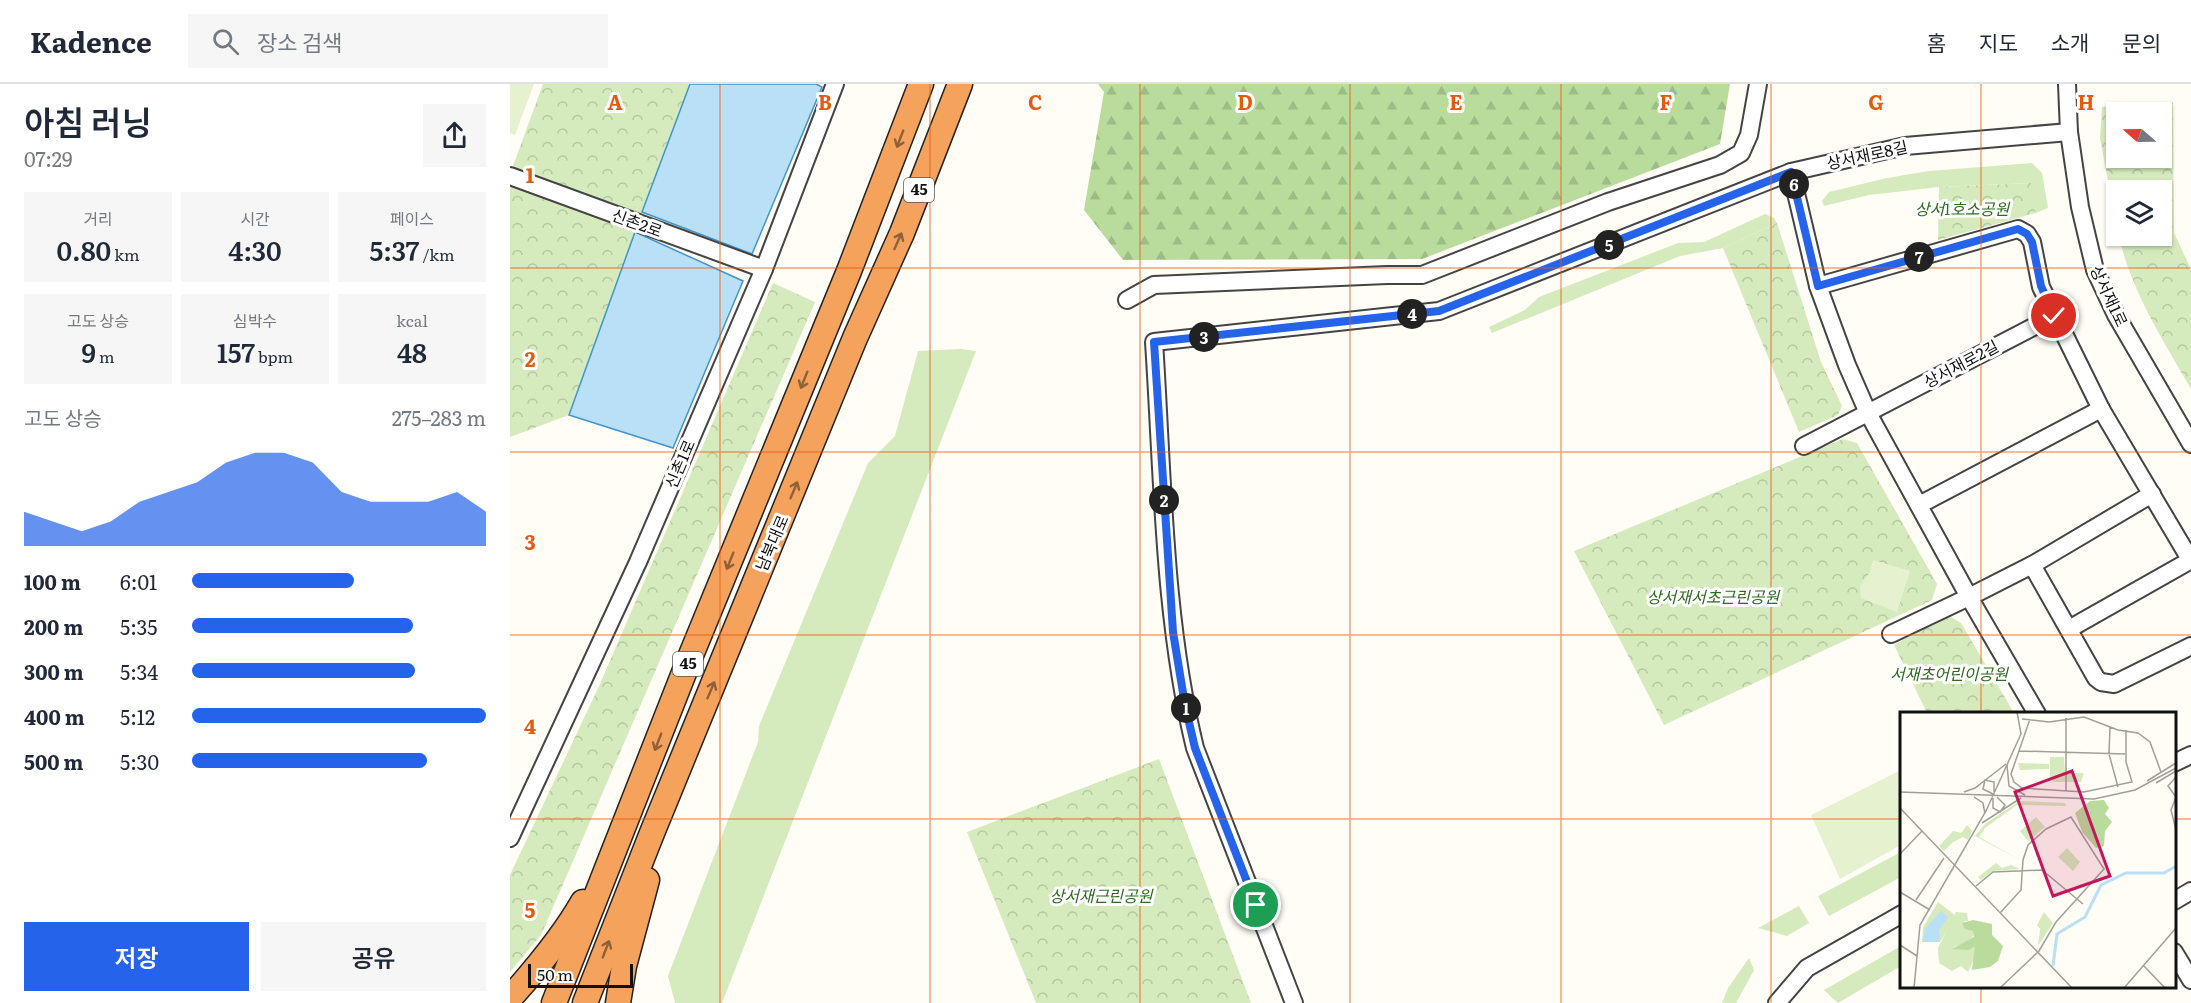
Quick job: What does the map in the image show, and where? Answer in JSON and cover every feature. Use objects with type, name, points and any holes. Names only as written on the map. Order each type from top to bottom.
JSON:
[{"type":"highway","name":"남북대로","points":[[554,1003],[698,639],[849,271],[921,84]]},
{"type":"highway","name":"남북대로","points":[[585,1003],[652,832],[855,338],[902,233],[960,84]]},
{"type":"highway","points":[[618,1003],[624,966],[651,868],[652,832]]},
{"type":"highway","points":[[510,998],[539,965],[574,918],[622,835]]},
{"type":"street","name":"신촌1로","points":[[510,838],[638,562],[764,269],[835,84]]},
{"type":"street","points":[[1126,300],[1154,285],[1422,275],[1608,202],[1720,165],[1742,153],[1749,135],[1758,84]]},
{"type":"street","name":"상서재1로","points":[[2067,84],[2069,132],[2080,207],[2095,270],[2116,315],[2191,444]]},
{"type":"street","name":"상서재로8길","points":[[1294,1003],[1195,748],[1185,705],[1173,632],[1154,342],[1439,311],[1791,172],[1905,146],[2069,132]]},
{"type":"street","points":[[1791,172],[1818,286],[1847,365],[1868,413],[2036,712]]},
{"type":"street","name":"신촌2로","points":[[510,176],[764,269]]},
{"type":"street","points":[[1818,286],[2018,229],[2027,234],[2032,242],[2041,286],[2100,409],[2191,561],[2069,629]]},
{"type":"street","name":"상서재로2길","points":[[1804,446],[2054,316]]},
{"type":"street","points":[[1919,505],[2100,409]]},
{"type":"street","points":[[1891,634],[2032,565],[2152,494]]},
{"type":"street","points":[[2032,565],[2096,678],[2109,685],[2191,646]]},
{"type":"street","points":[[2176,762],[2191,754]]},
{"type":"street","points":[[2176,900],[2191,891]]},
{"type":"street","points":[[1778,1003],[1808,968],[1900,915]]},
{"type":"street","points":[[2176,954],[2191,980]]},
{"type":"green space","points":[[510,84],[534,84],[515,135],[510,133]]},
{"type":"green space","points":[[543,84],[690,84],[569,415],[510,437],[510,174]]},
{"type":"green space","points":[[1098,84],[1730,84],[1720,144],[1422,259],[1123,260],[1084,210],[1104,92]]},
{"type":"green space","points":[[2173,102],[2174,233],[2191,269],[2191,389],[2140,296],[2122,246],[2172,246],[2172,180],[2108,180],[2100,138],[2102,107],[2106,107],[2106,168],[2172,168]]},
{"type":"green space","points":[[2032,163],[2042,173],[2048,208],[2036,213],[2030,183],[1939,187],[1869,195],[1824,206],[1822,201],[1829,192],[1887,178],[1929,171]]},
{"type":"green space","name":"상서1호소공원","points":[[2031,183],[2036,213],[1938,240],[1939,187]]},
{"type":"green space","points":[[1765,214],[1774,218],[1777,223],[1723,248],[1680,256],[1492,333],[1489,327],[1525,310],[1539,297],[1678,243],[1704,242]]},
{"type":"green space","points":[[1777,223],[1821,362],[1842,406],[1838,415],[1799,432],[1723,248]]},
{"type":"green space","points":[[773,283],[815,302],[541,935],[510,972],[510,875],[600,684]]},
{"type":"green space","points":[[961,349],[976,351],[722,1003],[675,1003],[668,976],[758,742],[759,726],[868,463],[895,436],[918,351]]},
{"type":"green space","name":"상서재서초근린공원","points":[[1843,439],[1857,443],[1937,584],[1932,600],[1664,725],[1574,551]]},
{"type":"green space","points":[[1873,560],[1910,571],[1897,612],[1861,598],[1860,586],[1870,572]]},
{"type":"green space","name":"서재초어린이공원","points":[[1948,615],[1961,623],[2013,712],[1927,712],[1894,645]]},
{"type":"green space","name":"상서재근린공원","points":[[1159,759],[1251,1003],[1036,1003],[967,832]]},
{"type":"green space","points":[[1900,770],[1900,846],[1840,879],[1811,815]]},
{"type":"green space","points":[[1900,853],[1900,878],[1829,916],[1818,896]]},
{"type":"green space","points":[[1799,906],[1809,923],[1787,936],[1758,928]]},
{"type":"green space","points":[[1900,947],[1900,967],[1838,1003],[1824,990]]},
{"type":"green space","points":[[1749,958],[1754,970],[1736,1003],[1722,1003],[1728,988]]},
{"type":"water","points":[[690,84],[816,84],[822,87],[752,254],[642,212]]},
{"type":"water","points":[[635,232],[743,281],[673,448],[569,415]]},
{"type":"route","points":[[1256,905],[1195,748],[1185,705],[1173,632],[1154,342],[1439,311],[1791,172],[1818,286],[2018,229],[2027,234],[2032,242],[2041,286],[2054,316]]}]
